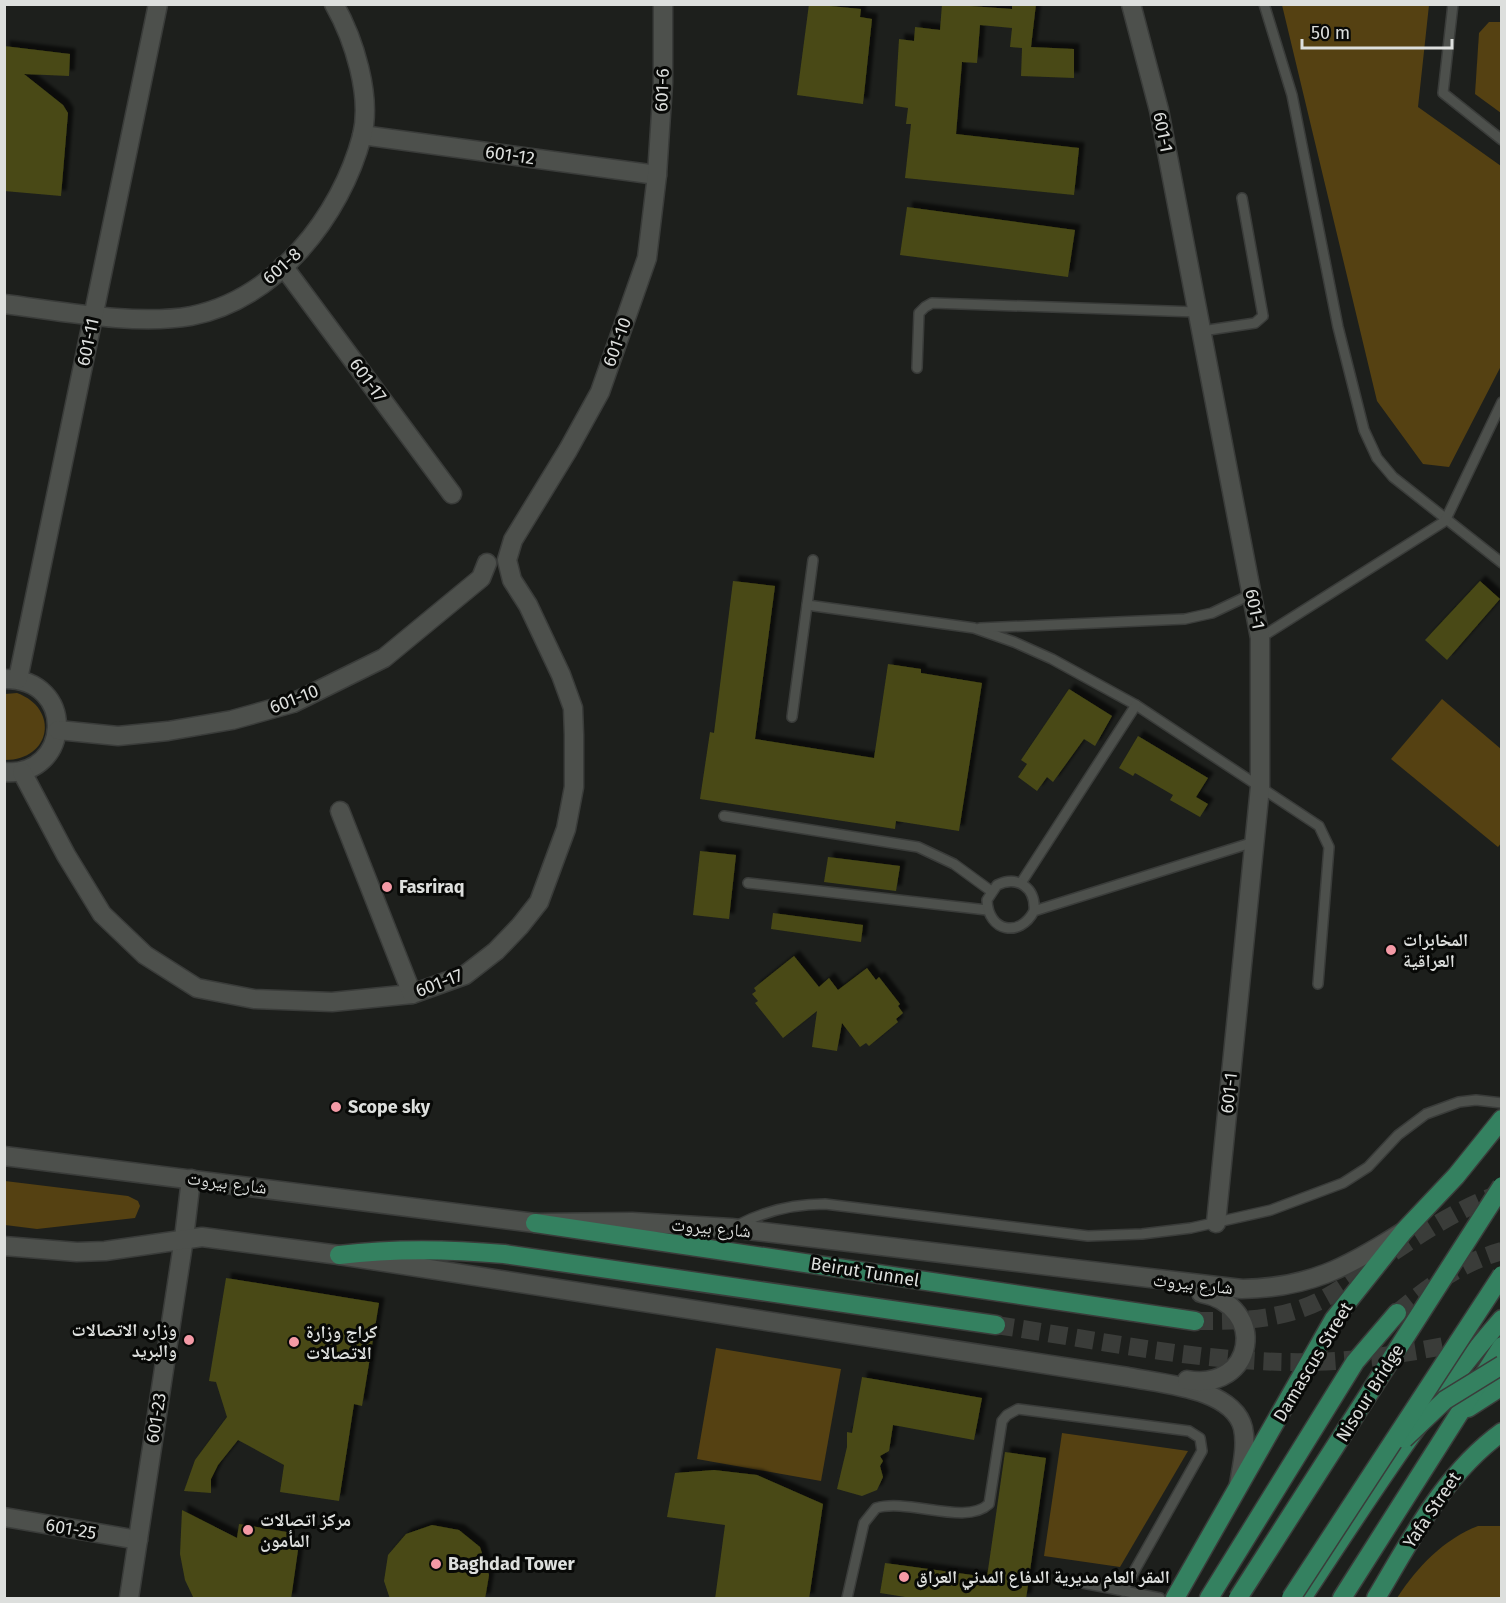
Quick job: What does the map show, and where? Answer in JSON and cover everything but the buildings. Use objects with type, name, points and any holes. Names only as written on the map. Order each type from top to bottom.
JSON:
[{"type":"main road","name":"Damascus Street","points":[[1175,1599],[1334,1319],[1404,1231],[1456,1176],[1502,1119]]},
{"type":"main road","name":"Nisour Bridge","points":[[1238,1599],[1502,1186]]},
{"type":"main road","name":"Beirut Tunnel","points":[[535,1223],[1195,1321]]},
{"type":"main road","name":"Beirut Tunnel","points":[[339,1255],[382,1250],[444,1249],[504,1254],[996,1325]]},
{"type":"main road","points":[[1291,1599],[1502,1275]]},
{"type":"main road","points":[[1209,1599],[1356,1362],[1397,1313]]},
{"type":"main road","points":[[1302,1599],[1396,1456],[1468,1358],[1502,1320]]},
{"type":"main road","points":[[1342,1599],[1502,1346]]},
{"type":"main road","points":[[1370,1475],[1445,1400],[1502,1365]]},
{"type":"main road","points":[[1457,1417],[1485,1395],[1502,1386]]},
{"type":"main road","name":"Yafa Street","points":[[1376,1599],[1452,1477],[1481,1447],[1502,1432]]},
{"type":"street","name":"601-11","points":[[11,679],[93,316],[158,4]]},
{"type":"street","name":"601-8","points":[[4,304],[93,316],[153,318],[191,316],[256,288],[283,266],[311,239],[333,207],[362,135],[362,81],[348,32],[334,4]]},
{"type":"street","name":"601-6","points":[[657,175],[663,4]]},
{"type":"street","name":"601-1","points":[[1131,4],[1159,110],[1260,639],[1260,787],[1216,1223]]},
{"type":"street","name":"601-12","points":[[362,135],[657,175]]},
{"type":"street","name":"601-10","points":[[507,560],[513,540],[568,450],[600,392],[646,258],[657,175]]},
{"type":"street","name":"601-17","points":[[283,266],[452,494]]},
{"type":"street","name":"601-17","points":[[13,772],[102,914],[145,956],[197,988],[254,999],[332,1002],[412,994],[465,975],[495,951],[520,926],[539,902],[553,869],[573,801],[573,708],[528,605],[512,580],[507,560]]},
{"type":"street","name":"601-10","points":[[57,730],[118,736],[168,731],[232,720],[292,703],[384,658],[481,578],[487,563]]},
{"type":"street","points":[[11,679],[30,682],[48,697],[57,718],[54,744],[46,756],[13,772]]},
{"type":"street","points":[[340,811],[412,994]]},
{"type":"street","name":"شارع بيروت","points":[[4,1156],[535,1223],[632,1222],[731,1228],[1166,1281],[1242,1288],[1272,1288],[1302,1283],[1358,1261],[1404,1231]]},
{"type":"street","name":"601-23","points":[[129,1599],[191,1179]]},
{"type":"street","points":[[4,1246],[77,1252],[105,1251],[202,1237],[339,1255],[1128,1377],[1201,1392],[1235,1411],[1243,1428],[1244,1447],[1239,1486]]},
{"type":"street","points":[[1128,1377],[1151,1376],[1208,1383],[1229,1373],[1243,1355],[1246,1340],[1244,1325],[1237,1311],[1226,1300],[1166,1281]]},
{"type":"street","name":"601-25","points":[[4,1517],[138,1540]]},
{"type":"lane","points":[[1264,4],[1292,95],[1338,327],[1364,429],[1377,458],[1393,477],[1445,521],[1502,563]]},
{"type":"lane","points":[[1453,4],[1443,93],[1502,140]]},
{"type":"lane","points":[[1202,331],[1255,323],[1263,316],[1242,198]]},
{"type":"lane","points":[[917,368],[920,314],[924,307],[932,303],[1197,312]]},
{"type":"lane","points":[[1260,639],[1445,521],[1502,402]]},
{"type":"lane","points":[[792,717],[813,560]]},
{"type":"lane","points":[[807,605],[974,628],[1185,619],[1212,613],[1252,594]]},
{"type":"lane","points":[[974,628],[1052,659],[1136,705],[1319,826],[1329,847],[1318,984]]},
{"type":"lane","points":[[1021,883],[1136,705]]},
{"type":"lane","points":[[724,816],[918,847],[954,864],[991,891]]},
{"type":"lane","points":[[748,883],[987,910],[998,924],[1015,928],[1023,925],[1034,911],[1254,842]]},
{"type":"lane","points":[[987,910],[991,891],[1005,881],[1021,883],[1033,895],[1034,911]]},
{"type":"lane","points":[[731,1228],[768,1211],[806,1204],[825,1204],[1088,1236],[1142,1234],[1216,1223],[1271,1210],[1343,1183],[1368,1167],[1398,1135],[1426,1114],[1459,1102],[1476,1100],[1502,1103]]},
{"type":"lane","points":[[847,1599],[864,1523],[876,1508],[896,1505],[974,1513],[989,1503],[1002,1421],[1006,1415],[1018,1409],[1189,1431],[1200,1438],[1203,1451],[1123,1591]]},
{"type":"lane","points":[[1067,1580],[1160,1599]]},
{"type":"shaded area","points":[[1282,5],[1429,5],[1418,107],[1501,166],[1501,366],[1449,467],[1423,464],[1377,401]]},
{"type":"shaded area","points":[[1489,22],[1501,22],[1501,113],[1475,94],[1479,33]]},
{"type":"shaded area","points":[[17,693],[31,700],[40,710],[44,721],[44,732],[40,743],[32,752],[20,758],[5,760],[5,694]]},
{"type":"shaded area","points":[[1442,699],[1501,749],[1502,842],[1498,847],[1391,759]]},
{"type":"shaded area","points":[[5,1181],[128,1196],[138,1201],[140,1206],[135,1218],[37,1229],[5,1225]]},
{"type":"shaded area","points":[[716,1348],[841,1369],[821,1481],[697,1459]]},
{"type":"shaded area","points":[[1062,1433],[1188,1451],[1120,1567],[1044,1556]]},
{"type":"shaded area","points":[[1478,1526],[1501,1526],[1501,1598],[1397,1598],[1432,1555],[1454,1538]]},
{"type":"tunnel","points":[[1195,1321],[1277,1316],[1313,1304],[1340,1289],[1436,1225],[1468,1207],[1502,1193]]},
{"type":"tunnel","points":[[1397,1313],[1446,1276],[1502,1251]]},
{"type":"tunnel","points":[[996,1325],[1165,1352],[1251,1361],[1293,1362],[1377,1357],[1502,1334]]},
{"type":"place","name":"Fasriraq","points":[[387,887]]},
{"type":"place","name":"المخابرات العراقية","points":[[1391,950]]},
{"type":"place","name":"Scope sky","points":[[336,1107]]},
{"type":"place","name":"وزاره الاتصالات والبريد","points":[[189,1340]]},
{"type":"place","name":"كراج وزارة الاتصالات","points":[[294,1342]]},
{"type":"place","name":"مركز اتصالات المأمون","points":[[248,1530]]},
{"type":"place","name":"Baghdad Tower","points":[[436,1564]]},
{"type":"place","name":"المقر العام مديرية الدفاع المدني العراق","points":[[904,1577]]}]
